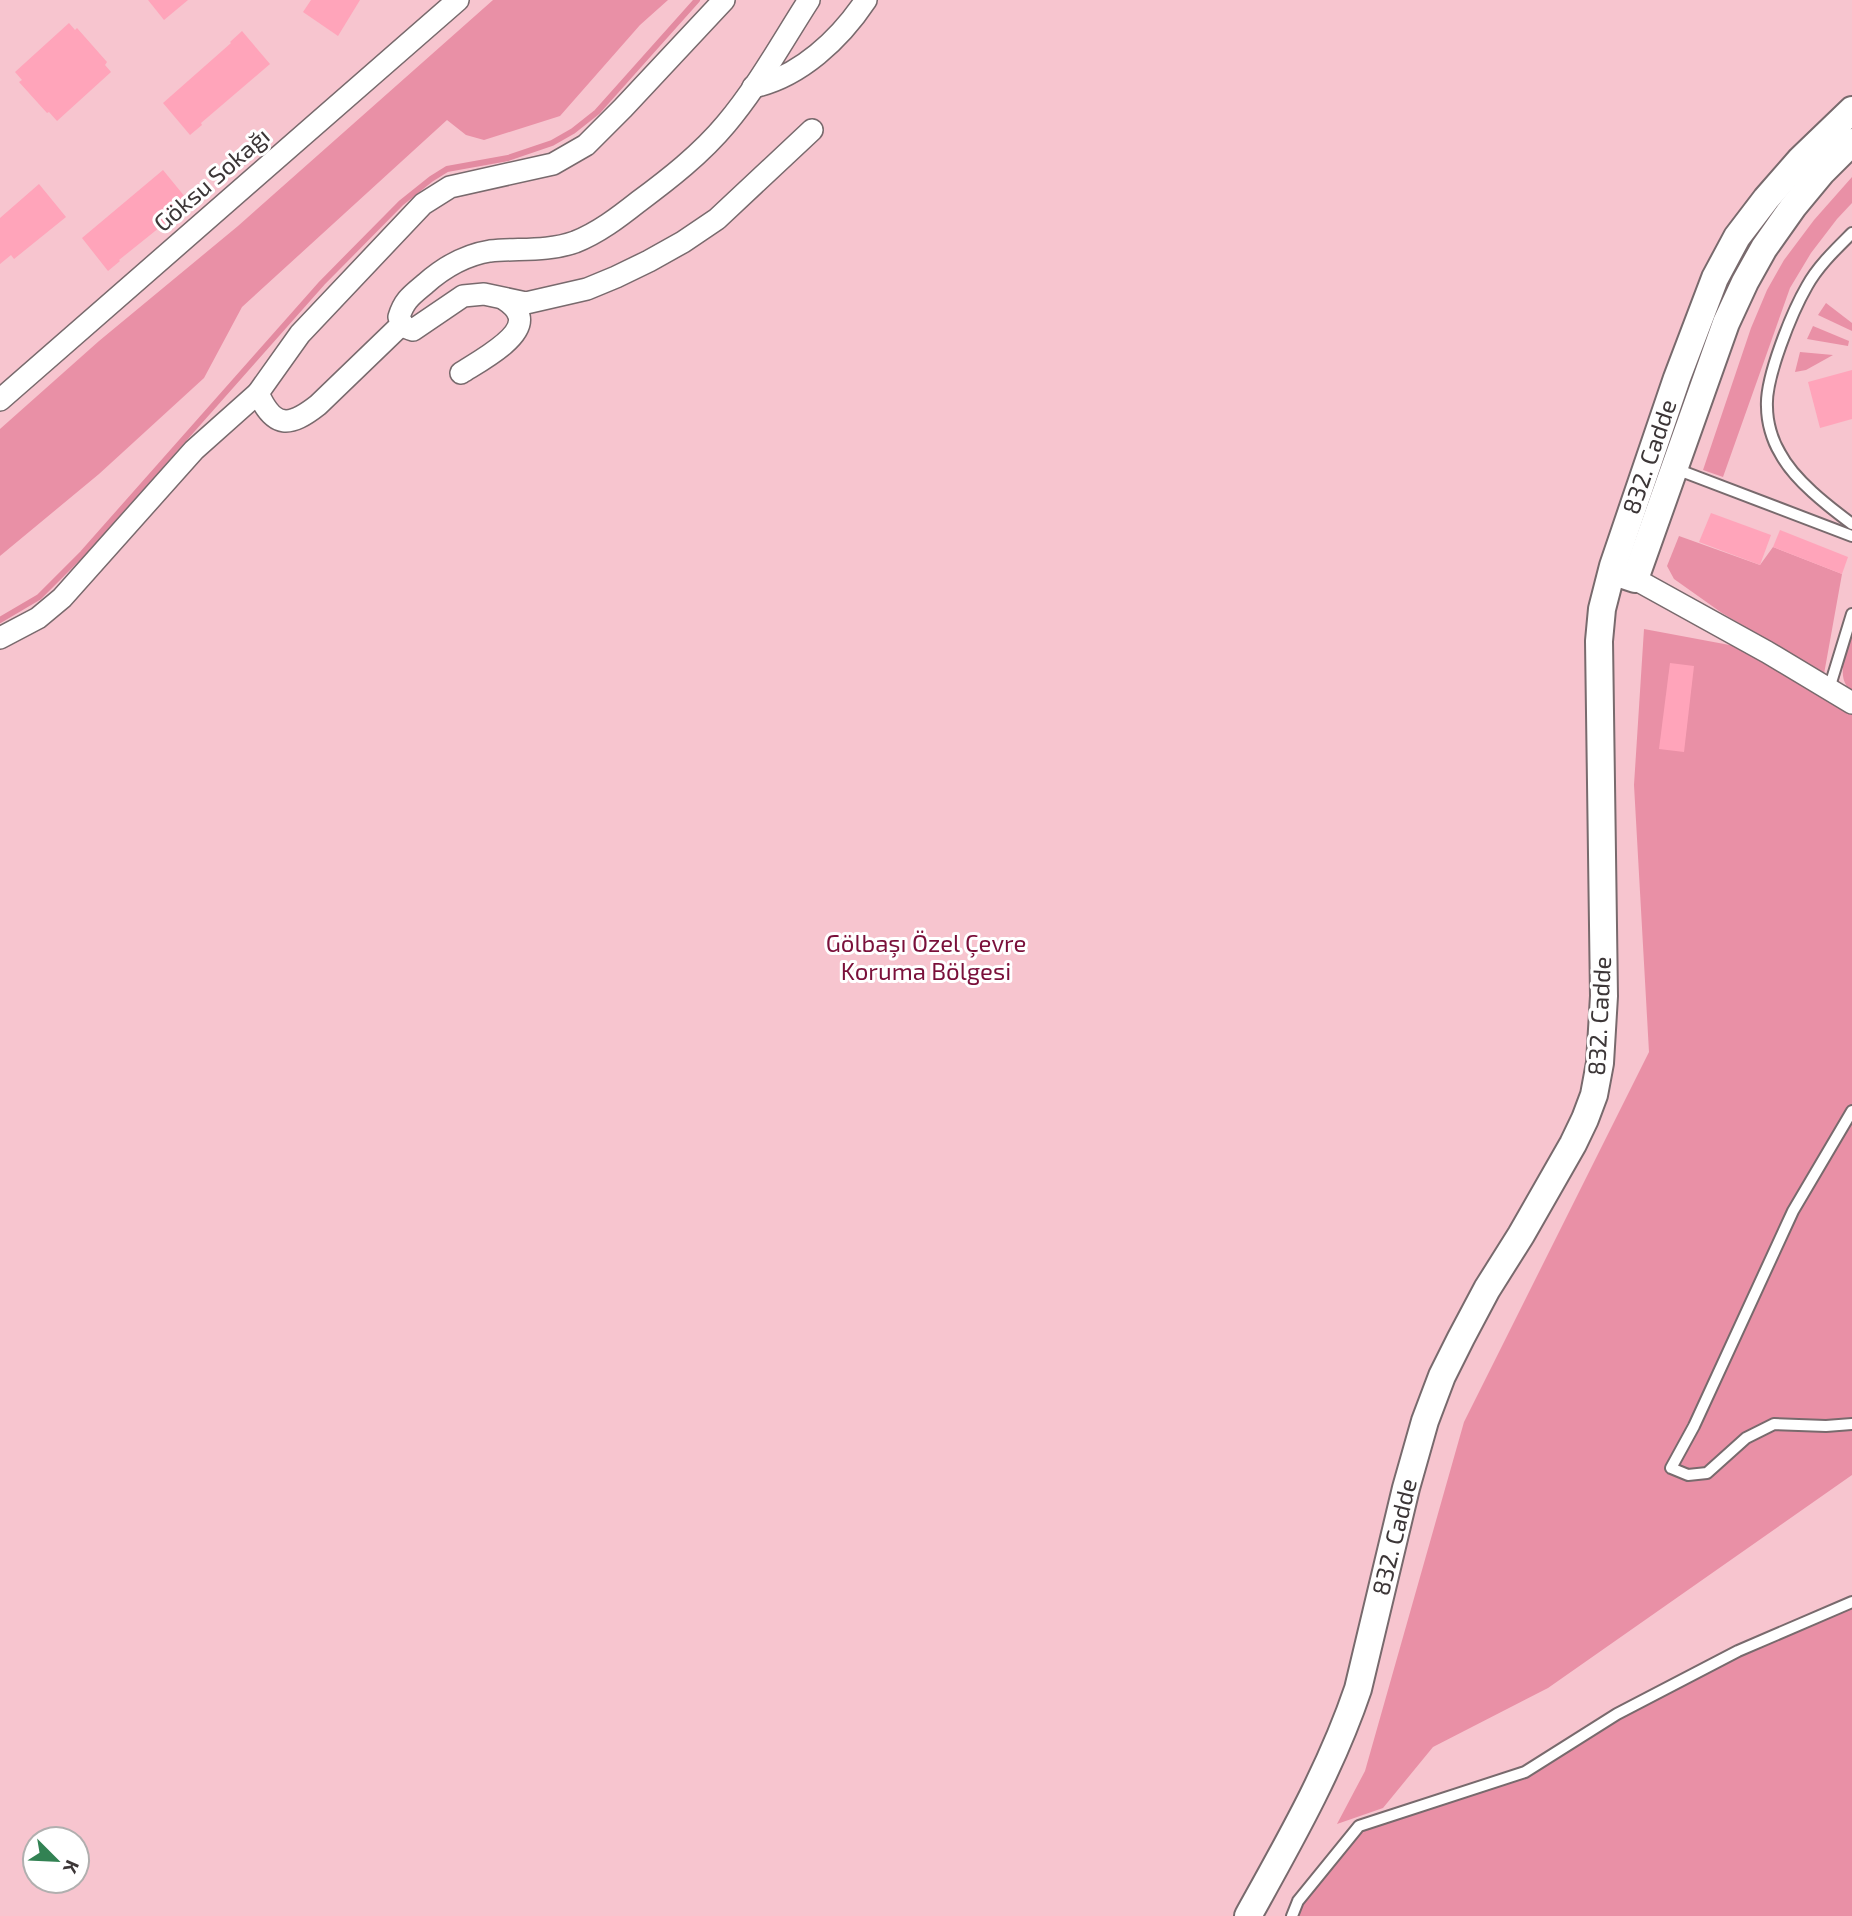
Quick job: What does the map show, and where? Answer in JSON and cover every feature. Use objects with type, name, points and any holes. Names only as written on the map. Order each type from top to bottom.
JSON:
[{"type":"street","name":"Göksu Sokağı","points":[[0,400],[458,0]]},
{"type":"street","points":[[0,638],[38,618],[62,598],[194,450],[258,393],[300,334],[423,204],[450,187],[553,164],[586,145],[724,0]]},
{"type":"street","points":[[809,0],[725,125],[693,158],[651,193],[614,221],[576,241],[539,250],[489,251],[458,260],[404,302],[399,317],[402,324],[413,330],[463,296],[484,294],[526,303],[559,297],[617,277],[683,242],[717,219],[812,130]]},
{"type":"street","points":[[753,87],[772,83],[825,48],[857,14],[866,0]]},
{"type":"street","name":"832. Cadde","points":[[1248,1916],[1316,1791],[1351,1711],[1406,1488],[1425,1421],[1442,1377],[1487,1289],[1573,1144],[1594,1095],[1604,996],[1599,652],[1602,609],[1609,576],[1648,459],[1715,278],[1737,237],[1793,169],[1852,110]]},
{"type":"street","name":"832. Cadde","points":[[1629,577],[1673,468],[1726,323],[1754,265],[1793,207],[1852,142]]},
{"type":"street","points":[[461,373],[515,334],[520,323],[519,314],[513,305],[504,299]]},
{"type":"street","points":[[258,393],[272,416],[292,422],[318,405],[402,324]]},
{"type":"street","points":[[1648,459],[1673,468]]},
{"type":"street","points":[[1629,577],[1852,703]]},
{"type":"lane","points":[[1852,233],[1833,252],[1807,286],[1775,363],[1766,405],[1769,425],[1779,452],[1791,470],[1852,524]]},
{"type":"lane","points":[[1673,468],[1852,536]]},
{"type":"lane","points":[[1829,689],[1852,614]]},
{"type":"lane","points":[[1852,1111],[1793,1212],[1671,1468],[1688,1475],[1707,1474],[1746,1438],[1773,1424],[1852,1424]]},
{"type":"lane","points":[[1292,1916],[1298,1901],[1359,1826],[1525,1772],[1617,1714],[1738,1651],[1852,1602]]},
{"type":"green space","name":"Gölbaşı Özel Çevre Koruma Bölgesi","points":[[0,0],[1852,0],[1852,1916],[0,1916]]},
{"type":"shaded area","points":[[493,0],[668,0],[640,25],[560,116],[484,140],[466,135],[447,120],[242,307],[204,378],[99,474],[0,556],[0,429],[99,341],[238,226]]},
{"type":"shaded area","points":[[1852,177],[1852,203],[1811,253],[1790,288],[1723,477],[1703,470],[1751,328],[1767,290],[1784,260],[1814,220]]},
{"type":"shaded area","points":[[1826,303],[1852,323],[1852,331],[1818,315]]},
{"type":"shaded area","points":[[1813,326],[1849,341],[1848,346],[1807,339]]},
{"type":"shaded area","points":[[1800,352],[1833,355],[1806,370],[1795,372]]},
{"type":"shaded area","points":[[1679,536],[1760,565],[1773,547],[1842,574],[1824,674],[1722,613],[1674,579],[1667,566]]},
{"type":"shaded area","points":[[1644,629],[1767,652],[1852,703],[1852,1475],[1548,1688],[1433,1747],[1383,1808],[1337,1824],[1365,1771],[1464,1422],[1649,1052],[1634,785]]},
{"type":"shaded area","points":[[1852,633],[1852,692],[1843,672]]},
{"type":"shaded area","points":[[1852,1602],[1852,1916],[1292,1916],[1359,1826],[1525,1772],[1617,1714]]},
{"type":"building","points":[[148,0],[188,0],[164,20]]},
{"type":"building","points":[[311,0],[360,0],[338,36],[303,12]]},
{"type":"building","points":[[69,23],[75,30],[77,28],[107,62],[105,65],[111,72],[57,121],[19,82],[22,80],[15,72]]},
{"type":"building","points":[[242,31],[270,64],[190,135],[163,103]]},
{"type":"building","points":[[163,170],[190,203],[108,271],[82,238]]},
{"type":"building","points":[[39,184],[66,217],[14,259],[11,255],[0,264],[0,218]]},
{"type":"building","points":[[1852,370],[1852,419],[1820,428],[1808,382]]},
{"type":"building","points":[[1711,513],[1771,535],[1760,565],[1699,542]]},
{"type":"building","points":[[1780,530],[1848,557],[1842,574],[1773,547]]},
{"type":"building","points":[[1670,663],[1694,666],[1684,752],[1659,749]]},
{"type":"waterway","points":[[0,620],[39,597],[83,553],[322,283],[401,203],[447,169],[508,158],[552,143],[573,131],[597,112],[697,0]]}]
